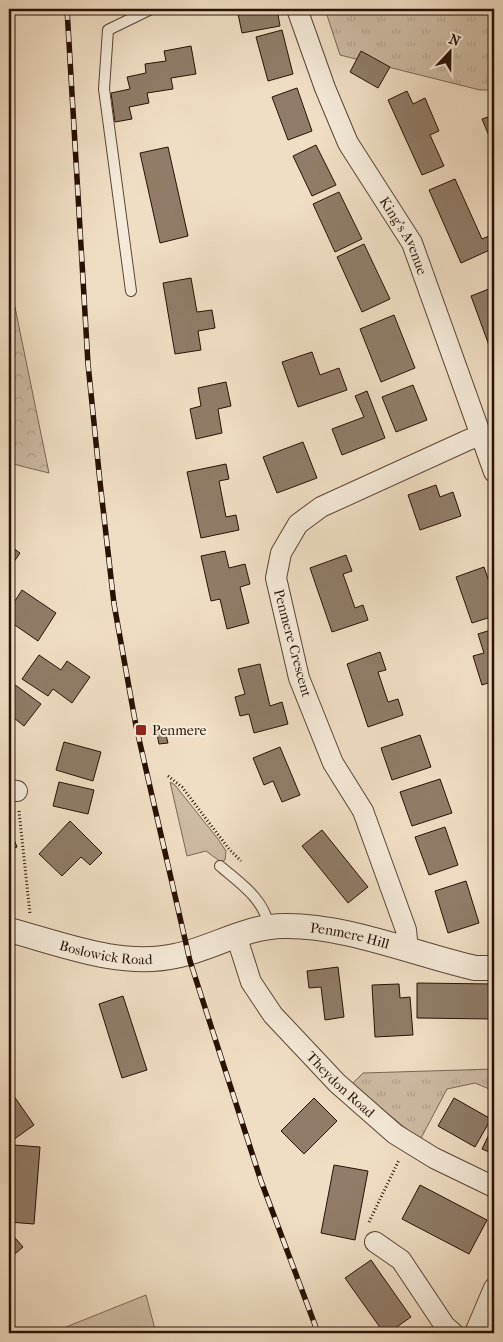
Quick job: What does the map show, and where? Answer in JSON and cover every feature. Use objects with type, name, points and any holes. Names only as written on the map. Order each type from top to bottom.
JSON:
[{"type":"street","name":"King's Avenue","points":[[297,9],[324,88],[348,143],[412,243],[494,472]]},
{"type":"street","name":"Penmere Crescent","points":[[408,950],[406,930],[363,811],[334,763],[300,678],[276,578],[281,553],[298,524],[321,507],[481,435]]},
{"type":"street","name":"Penmere Hill","points":[[204,948],[236,935],[270,926],[301,926],[354,935],[475,968],[494,968]]},
{"type":"street","name":"Boslowick Road","points":[[9,930],[99,954],[134,959],[175,956],[204,948]]},
{"type":"street","name":"Theydon Road","points":[[236,935],[251,982],[273,1016],[337,1082],[395,1134],[434,1158],[494,1187]]},
{"type":"street","points":[[375,1242],[401,1260],[445,1326],[453,1333]]},
{"type":"street","points":[[475,1333],[494,1288]]},
{"type":"lane","points":[[131,291],[104,90],[108,30],[151,9]]},
{"type":"lane","points":[[220,866],[255,896],[267,915],[270,926]]},
{"type":"path","points":[[168,776],[182,787],[229,849],[243,863]]},
{"type":"path","points":[[13,790],[30,915]]},
{"type":"path","points":[[375,1242],[366,1230],[407,1142]]},
{"type":"green space","points":[[325,9],[494,9],[494,90],[480,90],[340,55]]},
{"type":"green space","points":[[9,278],[49,473],[9,463]]},
{"type":"green space","points":[[170,782],[175,785],[218,839],[226,851],[225,860],[221,862],[206,851],[187,856]]},
{"type":"green space","points":[[494,1069],[494,1091],[475,1083],[447,1089],[420,1140],[352,1084],[363,1073]]},
{"type":"green space","points":[[146,1295],[156,1333],[51,1333]]},
{"type":"building","points":[[237,9],[277,9],[280,26],[242,33]]},
{"type":"building","points":[[282,30],[293,74],[268,81],[256,37]]},
{"type":"building","points":[[191,46],[196,74],[171,78],[173,89],[147,93],[149,103],[129,107],[132,119],[115,122],[111,93],[130,89],[127,77],[146,73],[145,64],[166,61],[164,51]]},
{"type":"building","points":[[361,51],[390,67],[378,88],[350,72]]},
{"type":"building","points":[[297,88],[312,131],[288,140],[272,97]]},
{"type":"building","points":[[407,91],[413,104],[425,98],[439,131],[430,135],[444,166],[422,175],[388,100]]},
{"type":"building","points":[[494,115],[494,148],[482,119]]},
{"type":"building","points":[[316,145],[336,185],[312,196],[293,156]]},
{"type":"building","points":[[168,147],[188,236],[160,243],[140,153]]},
{"type":"building","points":[[455,179],[482,239],[489,236],[494,248],[461,263],[429,190]]},
{"type":"building","points":[[339,192],[362,239],[335,252],[313,204]]},
{"type":"building","points":[[364,244],[390,299],[362,312],[337,257]]},
{"type":"building","points":[[191,278],[197,312],[212,310],[215,328],[198,331],[201,350],[175,354],[163,283]]},
{"type":"building","points":[[494,287],[494,359],[471,296]]},
{"type":"building","points":[[394,315],[415,368],[381,382],[360,329]]},
{"type":"building","points":[[312,352],[320,375],[339,368],[347,390],[298,407],[282,362]]},
{"type":"building","points":[[226,382],[231,406],[218,409],[222,433],[196,439],[190,409],[201,406],[198,388]]},
{"type":"building","points":[[413,385],[427,420],[396,432],[382,397]]},
{"type":"building","points":[[367,391],[385,438],[342,455],[332,429],[364,417],[355,396]]},
{"type":"building","points":[[303,442],[317,478],[277,493],[263,457]]},
{"type":"building","points":[[226,464],[229,479],[219,481],[226,517],[236,515],[239,530],[201,538],[187,472]]},
{"type":"building","points":[[436,485],[440,497],[453,492],[461,516],[420,530],[408,495]]},
{"type":"building","points":[[9,545],[20,553],[9,569]]},
{"type":"building","points":[[225,551],[229,568],[245,564],[250,584],[240,587],[249,623],[227,629],[220,599],[211,601],[201,556]]},
{"type":"building","points":[[346,555],[352,571],[343,574],[355,608],[363,605],[368,620],[332,632],[310,568]]},
{"type":"building","points":[[484,567],[494,597],[494,616],[472,623],[456,577]]},
{"type":"building","points":[[22,590],[56,613],[38,641],[9,621],[9,610]]},
{"type":"building","points":[[494,629],[494,681],[482,685],[473,656],[484,653],[478,634]]},
{"type":"building","points":[[380,652],[386,670],[378,672],[388,702],[398,699],[403,715],[368,727],[347,664]]},
{"type":"building","points":[[39,655],[61,670],[67,661],[90,677],[72,703],[53,689],[48,696],[22,679]]},
{"type":"building","points":[[260,664],[270,706],[282,702],[288,724],[254,733],[249,714],[240,716],[235,697],[245,694],[238,669]]},
{"type":"building","points":[[14,684],[41,704],[24,726],[9,714],[9,691]]},
{"type":"building","points":[[164,727],[168,743],[159,744],[156,729]]},
{"type":"building","points":[[420,735],[431,767],[392,780],[381,748]]},
{"type":"building","points":[[64,742],[101,752],[93,781],[56,770]]},
{"type":"building","points":[[280,747],[300,795],[282,802],[273,781],[264,785],[253,758]]},
{"type":"building","points":[[440,779],[452,813],[412,826],[400,792]]},
{"type":"building","points":[[59,782],[94,790],[88,814],[53,806]]},
{"type":"building","points":[[70,821],[102,853],[90,865],[81,857],[62,876],[39,854]]},
{"type":"building","points":[[9,827],[17,847],[9,850]]},
{"type":"building","points":[[445,827],[458,865],[429,875],[415,837]]},
{"type":"building","points":[[322,830],[368,887],[348,903],[302,846]]},
{"type":"building","points":[[466,881],[479,923],[448,933],[435,891]]},
{"type":"building","points":[[338,967],[344,1017],[325,1020],[321,987],[309,988],[307,971]]},
{"type":"building","points":[[417,983],[494,984],[494,1019],[417,1018]]},
{"type":"building","points":[[399,984],[400,998],[410,997],[413,1035],[375,1037],[372,985]]},
{"type":"building","points":[[123,996],[147,1070],[122,1078],[99,1004]]},
{"type":"building","points":[[9,1089],[34,1125],[13,1140],[9,1134]]},
{"type":"building","points":[[314,1098],[337,1121],[304,1154],[281,1131]]},
{"type":"building","points":[[454,1098],[491,1119],[475,1147],[438,1126]]},
{"type":"building","points":[[494,1124],[494,1154],[482,1149]]},
{"type":"building","points":[[14,1145],[40,1147],[34,1224],[9,1222]]},
{"type":"building","points":[[334,1165],[368,1171],[355,1240],[321,1233]]},
{"type":"building","points":[[420,1185],[487,1220],[469,1254],[402,1219]]},
{"type":"building","points":[[9,1231],[23,1247],[9,1259]]},
{"type":"building","points":[[371,1260],[411,1317],[388,1333],[384,1333],[345,1278]]},
{"type":"railway","points":[[67,9],[88,364],[114,604],[136,726],[190,961],[261,1181],[318,1333]]},
{"type":"place","name":"Penmere","points":[[141,730]]}]
